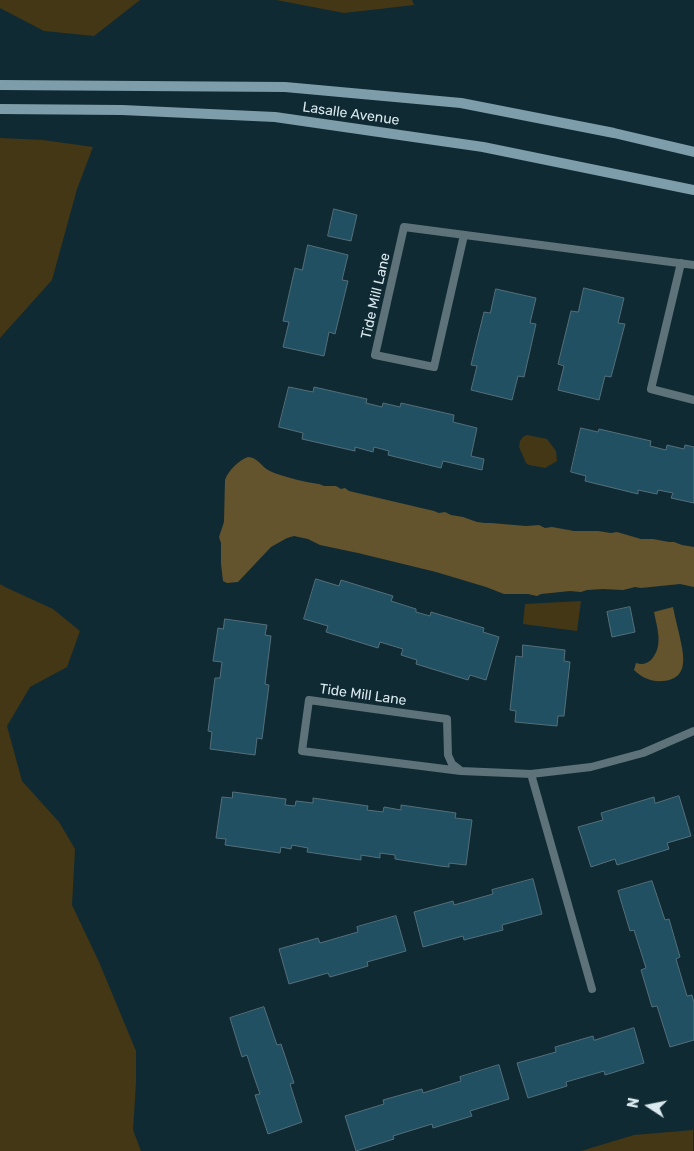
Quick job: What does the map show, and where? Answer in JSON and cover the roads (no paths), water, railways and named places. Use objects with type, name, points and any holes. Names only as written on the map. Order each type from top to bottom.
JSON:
[{"type":"main road","name":"Lasalle Avenue","points":[[0,85],[285,87],[451,102],[614,133],[694,152]]},
{"type":"main road","name":"Lasalle Avenue","points":[[0,109],[122,110],[275,118],[484,147],[694,190]]},
{"type":"lane","name":"Tide Mill Lane","points":[[464,235],[434,367],[375,355],[404,227],[694,265]]},
{"type":"lane","points":[[681,263],[651,389],[694,400]]},
{"type":"lane","name":"Tide Mill Lane","points":[[461,771],[452,764],[448,755],[448,719],[309,700],[302,751],[461,771],[531,774],[591,767],[643,753],[694,731]]},
{"type":"lane","points":[[531,774],[592,989]]}]
